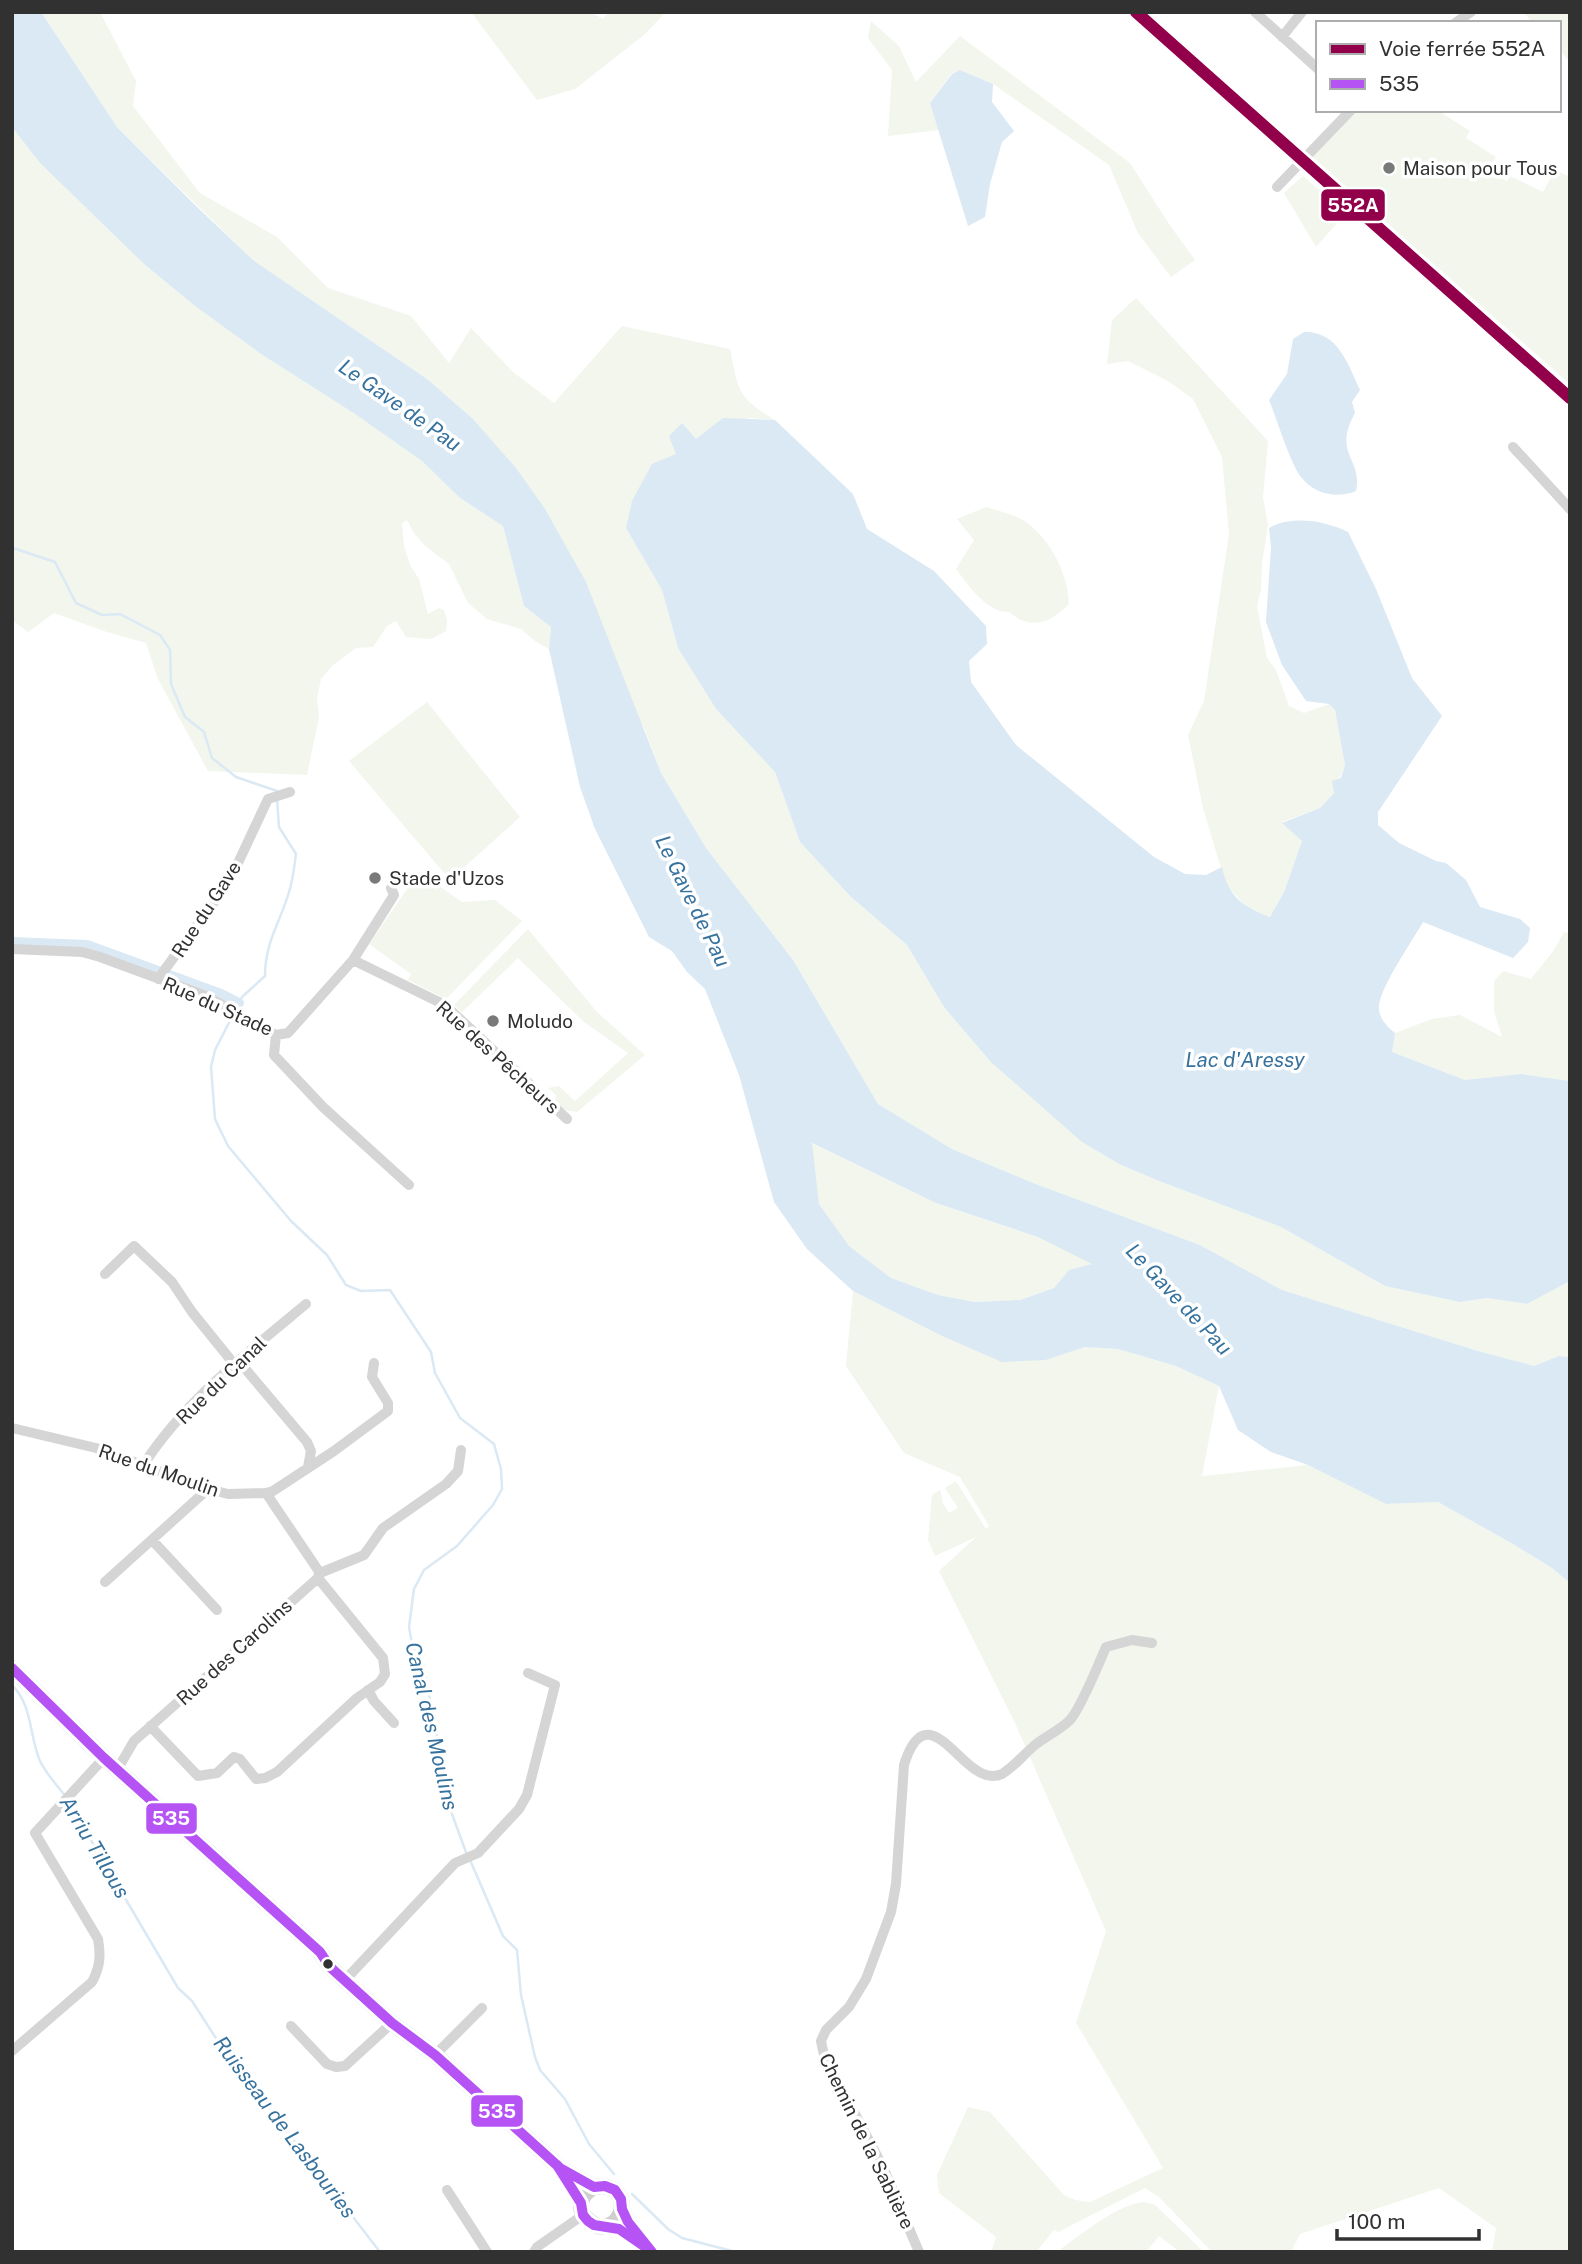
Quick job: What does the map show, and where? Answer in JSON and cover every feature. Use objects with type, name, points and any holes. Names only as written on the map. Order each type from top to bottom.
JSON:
[{"type":"main road","points":[[12,1668],[104,1758],[320,1952],[330,1967],[392,2023],[435,2055],[560,2168],[594,2187]]},
{"type":"main road","points":[[560,2168],[582,2209],[594,2225],[619,2229],[650,2250]]},
{"type":"main road","points":[[582,2209],[586,2193],[594,2187],[605,2186],[615,2190],[628,2221],[650,2250]]},
{"type":"main road","points":[[608,2226],[618,2219],[622,2209]]},
{"type":"street","points":[[1255,12],[1316,67]]},
{"type":"street","points":[[1282,37],[1302,12]]},
{"type":"street","points":[[1277,187],[1349,112]]},
{"type":"street","points":[[1513,447],[1570,509]]},
{"type":"street","name":"Rue du Gave","points":[[162,974],[230,880],[268,799],[286,794]]},
{"type":"street","name":"Rue du Stade","points":[[12,948],[82,952],[162,974],[276,1035],[288,1033],[353,960],[394,895],[391,888]]},
{"type":"street","name":"Rue des Pêcheurs","points":[[353,960],[445,1005],[567,1119]]},
{"type":"street","points":[[276,1035],[274,1055],[323,1107],[409,1185]]},
{"type":"street","points":[[105,1274],[134,1247],[172,1282],[192,1312],[234,1364],[242,1365],[309,1447],[311,1451],[308,1467]]},
{"type":"street","name":"Rue du Canal","points":[[144,1464],[160,1440],[234,1364],[306,1304]]},
{"type":"street","points":[[150,1726],[198,1776],[217,1773],[234,1758],[240,1759],[256,1779],[265,1778],[277,1772],[380,1682],[385,1674],[383,1658],[318,1576],[266,1493],[331,1453],[388,1411],[388,1403],[372,1377],[374,1363]]},
{"type":"street","name":"Rue du Moulin","points":[[12,1428],[96,1448],[208,1489],[228,1494],[266,1493]]},
{"type":"street","points":[[309,1447],[331,1453]]},
{"type":"street","points":[[318,1576],[364,1555],[383,1528],[446,1484],[458,1471],[461,1450]]},
{"type":"street","points":[[104,1583],[208,1489]]},
{"type":"street","points":[[152,1540],[217,1610]]},
{"type":"street","name":"Rue des Carolins","points":[[117,1770],[134,1741],[318,1576]]},
{"type":"street","name":"Chemin de la Sablière","points":[[919,2252],[883,2167],[824,2055],[821,2041],[826,2030],[849,2007],[866,1979],[891,1912],[896,1884],[904,1765],[909,1749],[916,1740],[924,1736],[935,1737],[947,1743],[974,1770],[982,1775],[996,1776],[1070,1720],[1106,1647],[1132,1640],[1152,1643]]},
{"type":"street","points":[[345,1980],[455,1863],[478,1853],[519,1810],[527,1795],[555,1685],[528,1673]]},
{"type":"street","points":[[368,1690],[394,1723]]},
{"type":"street","points":[[12,2051],[92,1982],[99,1969],[101,1953],[98,1939],[35,1833],[104,1758]]},
{"type":"street","points":[[435,2055],[482,2008]]},
{"type":"street","points":[[291,2026],[327,2064],[336,2067],[345,2066],[392,2023]]},
{"type":"street","points":[[447,2190],[487,2252]]},
{"type":"street","points":[[534,2252],[582,2209]]},
{"type":"shaded area","points":[[41,12],[100,12],[136,81],[133,106],[200,193],[277,237],[328,288],[411,316],[449,363],[471,328],[513,372],[554,403],[622,326],[730,349],[741,392],[753,405],[775,420],[749,418],[696,440],[681,424],[676,454],[626,528],[662,590],[678,648],[716,709],[775,772],[800,842],[850,896],[907,945],[944,1007],[1082,1142],[1119,1164],[1281,1227],[1385,1286],[1460,1302],[1487,1298],[1527,1304],[1570,1281],[1570,1357],[1559,1356],[1534,1366],[1282,1290],[1200,1245],[1033,1183],[952,1149],[878,1104],[793,960],[706,848],[661,773],[645,730],[472,418],[427,379],[253,260],[117,127]]},
{"type":"shaded area","points":[[471,12],[590,12],[603,19],[609,12],[666,12],[644,35],[575,89],[537,100]]},
{"type":"shaded area","points":[[1524,12],[1570,12],[1568,60],[1561,52],[1561,21],[1531,21]]},
{"type":"shaded area","points":[[871,21],[899,46],[916,82],[960,36],[1130,163],[1195,260],[1171,277],[1138,233],[1109,165],[993,84],[960,70],[951,74],[930,103],[939,130],[888,136],[892,70],[868,38]]},
{"type":"shaded area","points":[[1355,112],[1440,112],[1470,131],[1466,138],[1496,157],[1488,172],[1507,181],[1510,176],[1543,192],[1555,170],[1570,177],[1570,384],[1311,156]]},
{"type":"shaded area","points":[[12,127],[40,163],[144,264],[195,306],[261,354],[422,461],[460,498],[503,526],[524,606],[551,627],[549,649],[521,629],[487,619],[468,603],[449,564],[425,546],[407,520],[402,523],[404,546],[410,565],[419,579],[428,614],[439,608],[444,610],[446,631],[431,639],[406,637],[396,621],[387,626],[373,647],[356,648],[333,665],[321,679],[317,698],[319,717],[307,775],[208,771],[158,679],[146,643],[54,613],[28,632],[12,620]]},
{"type":"shaded area","points":[[1303,176],[1346,213],[1316,247],[1284,193]]},
{"type":"shaded area","points":[[1136,298],[1268,441],[1263,497],[1268,525],[1257,606],[1267,658],[1276,670],[1289,706],[1304,713],[1329,704],[1335,710],[1345,765],[1334,793],[1320,808],[1282,822],[1302,841],[1284,892],[1270,917],[1249,909],[1226,885],[1203,808],[1188,735],[1204,701],[1229,534],[1222,457],[1193,399],[1168,381],[1128,361],[1107,364],[1112,320]]},
{"type":"shaded area","points":[[986,507],[1023,520],[1041,536],[1056,557],[1065,580],[1069,604],[1055,616],[1033,623],[993,608],[979,597],[956,569],[974,540],[957,519]]},
{"type":"shaded area","points":[[427,702],[520,817],[450,880],[349,761]]},
{"type":"shaded area","points":[[419,872],[462,902],[495,900],[522,921],[446,999],[408,980],[411,974],[369,944]]},
{"type":"shaded area","points":[[528,929],[596,1011],[645,1055],[577,1112],[565,1110],[555,1101],[556,1095],[548,1088],[559,1086],[575,1101],[628,1053],[584,1022],[518,958],[462,1012],[454,1005]]},
{"type":"shaded area","points":[[1564,932],[1570,934],[1570,1081],[1521,1074],[1465,1080],[1392,1052],[1395,1033],[1432,1019],[1460,1015],[1502,1037],[1494,1011],[1494,981],[1503,971],[1531,979],[1554,950]]},
{"type":"shaded area","points":[[811,1143],[936,1203],[1038,1237],[1093,1264],[1069,1270],[1054,1288],[1020,1300],[975,1302],[938,1295],[891,1278],[849,1246],[819,1204]]},
{"type":"shaded area","points":[[853,1291],[940,1335],[1046,1360],[1085,1347],[1118,1349],[1176,1366],[1219,1386],[1202,1476],[1308,1465],[1386,1504],[1438,1502],[1513,1544],[1552,1568],[1570,1583],[1570,2252],[1492,2252],[1496,2228],[1439,2188],[1300,2234],[1291,2252],[1212,2252],[1159,2197],[1145,2188],[1058,2232],[1054,2230],[1036,2252],[991,2252],[996,2237],[939,2193],[937,2175],[968,2107],[990,2112],[1064,2195],[1075,2200],[1090,2202],[1163,2168],[1076,2023],[1106,1931],[1015,1723],[939,1571],[976,1537],[935,1556],[928,1540],[932,1495],[940,1490],[949,1513],[958,1508],[945,1488],[956,1481],[986,1529],[989,1526],[960,1477],[904,1453],[846,1366]]},
{"type":"shaded area","points":[[1144,2202],[1155,2205],[1204,2252],[1180,2252],[1159,2236],[1146,2252],[1057,2252],[1110,2214]]},
{"type":"water","name":"Le Gave de Pau","points":[[12,12],[41,12],[117,127],[253,260],[427,379],[472,418],[516,468],[545,509],[586,582],[661,773],[706,848],[793,960],[878,1104],[952,1149],[1033,1183],[1200,1245],[1282,1290],[1534,1366],[1559,1356],[1570,1357],[1570,1583],[1552,1568],[1513,1544],[1438,1502],[1386,1504],[1308,1465],[1271,1452],[1238,1430],[1219,1386],[1176,1366],[1118,1349],[1085,1347],[1046,1360],[1002,1362],[940,1335],[853,1291],[807,1249],[774,1202],[739,1075],[705,989],[687,972],[672,951],[649,937],[595,829],[580,787],[549,649],[551,627],[524,606],[503,526],[460,498],[422,461],[261,354],[195,306],[144,264],[40,163],[12,127]],"holes":[[[812,1143],[936,1203],[1038,1237],[1092,1264],[1069,1270],[1054,1288],[1020,1300],[975,1302],[938,1295],[891,1278],[849,1246],[819,1204]]]},
{"type":"water","points":[[960,70],[993,84],[992,102],[1014,131],[1002,142],[990,184],[985,217],[968,226],[930,103],[952,74]]},
{"type":"water","points":[[1304,332],[1316,333],[1333,343],[1346,360],[1360,390],[1352,402],[1355,413],[1346,438],[1356,471],[1356,491],[1333,495],[1306,483],[1288,452],[1269,400],[1287,374],[1293,339]]},
{"type":"water","name":"Lac d'Aressy","points":[[723,418],[775,420],[853,494],[867,529],[934,571],[986,626],[987,644],[969,661],[971,682],[1016,745],[1154,857],[1185,874],[1206,875],[1222,867],[1228,886],[1238,899],[1270,917],[1284,892],[1302,841],[1282,823],[1320,808],[1334,793],[1332,781],[1341,778],[1345,765],[1335,710],[1329,704],[1306,701],[1282,665],[1266,622],[1271,547],[1269,528],[1288,522],[1308,521],[1348,532],[1376,589],[1412,678],[1442,716],[1378,812],[1378,825],[1399,843],[1446,863],[1466,880],[1480,907],[1520,919],[1530,928],[1528,942],[1513,958],[1423,922],[1385,987],[1379,1006],[1380,1014],[1386,1025],[1395,1033],[1392,1052],[1465,1080],[1521,1074],[1570,1081],[1570,1281],[1527,1304],[1487,1298],[1460,1302],[1385,1286],[1281,1227],[1119,1164],[1082,1142],[991,1062],[944,1007],[907,945],[850,896],[800,842],[775,772],[716,709],[678,648],[662,590],[626,528],[632,501],[652,464],[676,454],[669,436],[682,423],[696,439]]},
{"type":"waterway","points":[[12,545],[13,548],[55,562],[76,603],[102,615],[120,614],[160,635],[170,650],[171,684],[185,717],[204,732],[212,758],[236,777],[277,793]]},
{"type":"waterway","name":"Canal des Moulins","points":[[236,1009],[242,997],[265,976],[267,953],[292,878],[296,854],[279,827],[277,800]]},
{"type":"waterway","points":[[12,942],[87,945],[239,1003]]},
{"type":"waterway","name":"Canal des Moulins","points":[[233,1015],[215,1050],[211,1067],[215,1119],[228,1146],[291,1221],[327,1255],[346,1285],[361,1291],[390,1290],[431,1352],[435,1373],[460,1418],[494,1444],[501,1469],[502,1489],[493,1505],[457,1546],[424,1570],[414,1589],[409,1627],[412,1644],[423,1664],[452,1814],[467,1855]]},
{"type":"waterway","name":"Arriu Tillous","points":[[12,1685],[24,1702],[40,1761],[66,1797]]},
{"type":"waterway","name":"Ruisseau de Lasbouries","points":[[69,1803],[178,1988],[192,2001],[221,2046],[380,2252]]},
{"type":"waterway","name":"Canal des Moulins","points":[[470,1860],[503,1936],[517,1950],[521,1995],[540,2070],[565,2099],[589,2144],[614,2174]]},
{"type":"waterway","name":"Canal des Moulins","points":[[632,2194],[668,2229],[682,2238],[736,2252]]},
{"type":"rail line","name":"552A","points":[[1136,12],[1570,398]]},
{"type":"transit line","name":"535","points":[[12,1668],[104,1758],[320,1952],[330,1967],[392,2023],[435,2055],[560,2168],[594,2187],[605,2186],[615,2190],[621,2199],[628,2222],[652,2252]]},
{"type":"transit line","name":"535","points":[[557,2165],[581,2203],[583,2215],[588,2221],[594,2225],[619,2229],[648,2249]]},
{"type":"place","name":"Maison pour Tous","points":[[1389,168]]},
{"type":"place","name":"Stade d'Uzos","points":[[375,878]]},
{"type":"place","name":"Moludo","points":[[493,1021]]}]
